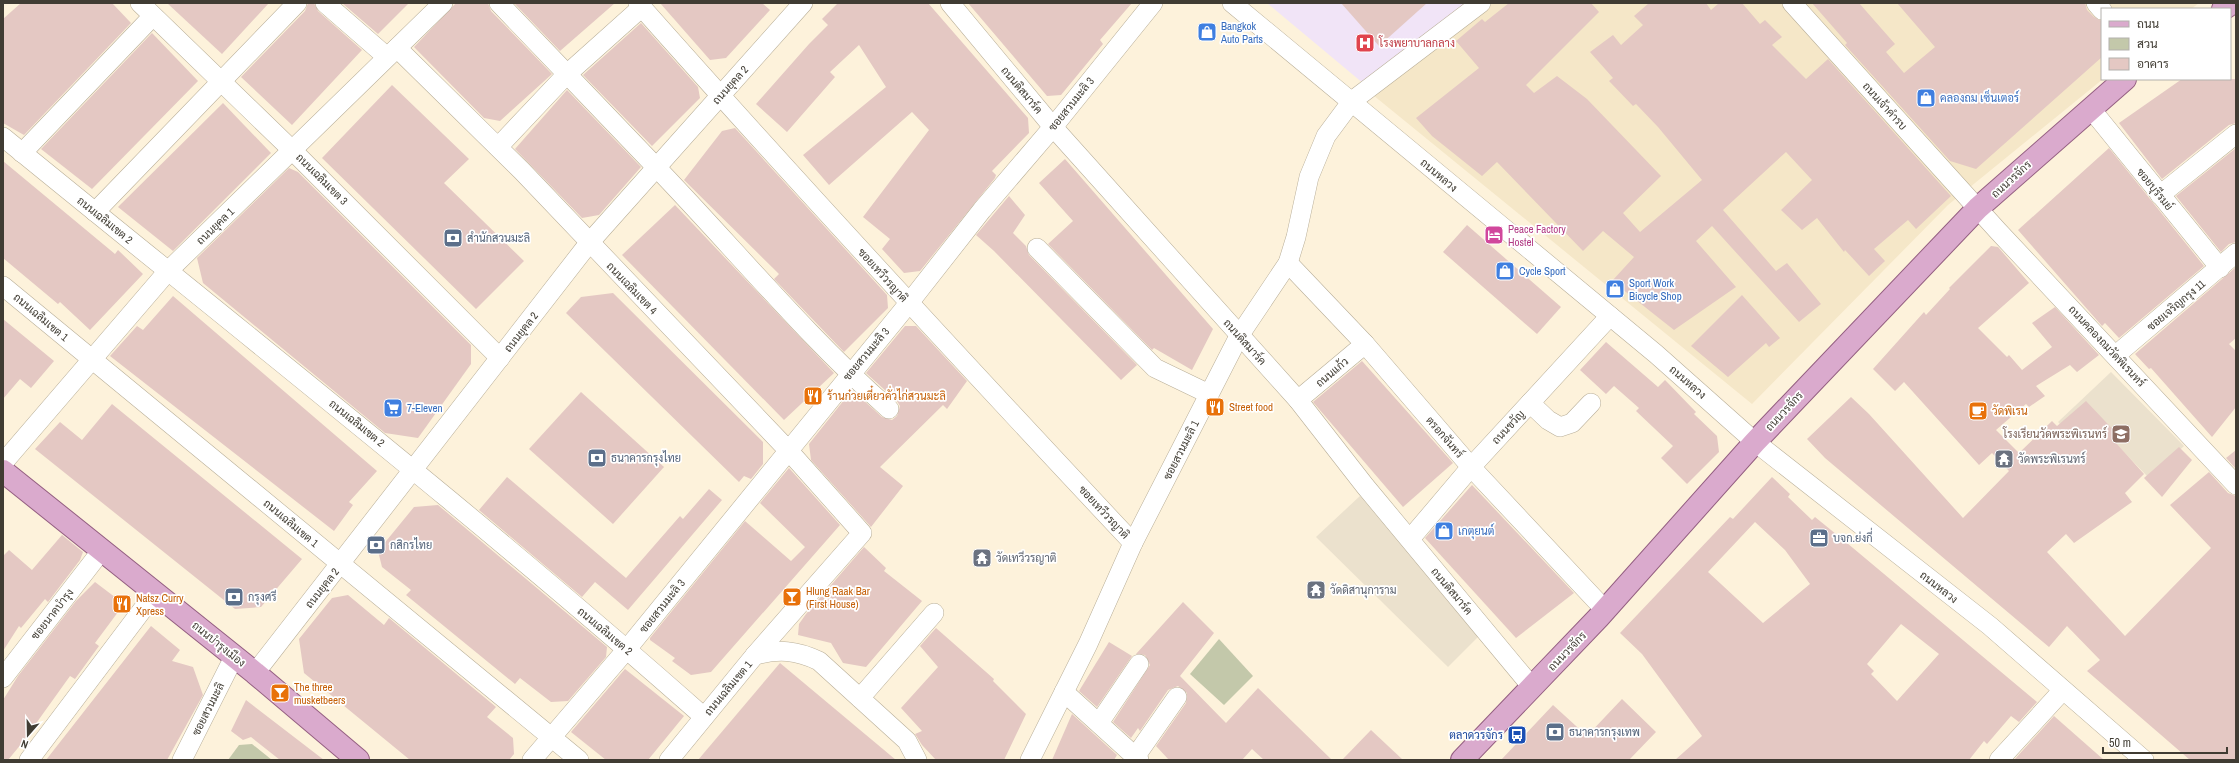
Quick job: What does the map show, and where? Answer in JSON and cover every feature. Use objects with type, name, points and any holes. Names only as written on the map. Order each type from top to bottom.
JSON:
[{"type":"main road","name":"ถนนวรจักร","points":[[1465,759],[1605,610],[1755,442],[1978,208],[2124,80]]},
{"type":"main road","name":"ถนนบำรุงเมือง","points":[[3,470],[255,673],[358,760]]},
{"type":"street","name":"ถนนเฉลิมเขต 4","points":[[325,3],[392,53],[498,148],[788,450],[862,534],[755,655]]},
{"type":"street","name":"ถนนยุคล 1","points":[[3,463],[168,271],[293,151],[443,3]]},
{"type":"street","points":[[499,3],[566,75],[656,167],[849,374],[889,409]]},
{"type":"street","name":"ถนนยุคล 2","points":[[255,673],[341,565],[589,243],[802,3]]},
{"type":"street","name":"ถนนดิสมาร์ค","points":[[950,3],[1053,127],[1298,400],[1532,687]]},
{"type":"street","name":"ซอยสวนมะลิ 3","points":[[532,760],[627,649],[849,374],[909,303],[982,210],[1053,127],[1153,3]]},
{"type":"street","name":"ถนนหลวง","points":[[1232,3],[1610,316],[1755,442],[1990,626],[2144,760]]},
{"type":"street","name":"ซอยสวนมะลิ 1","points":[[1030,760],[1088,644],[1133,543],[1239,336],[1288,263],[1296,237],[1313,166],[1326,136],[1352,101],[1481,3]]},
{"type":"street","name":"ถนนเจ้าคำรบ","points":[[1792,3],[1978,208]]},
{"type":"street","points":[[498,148],[566,75],[640,5]]},
{"type":"street","name":"ซอยเทวีวรญาติ","points":[[640,5],[720,96],[909,303],[1133,543]]},
{"type":"street","points":[[95,212],[222,82],[287,6]]},
{"type":"street","points":[[22,153],[147,10]]},
{"type":"street","name":"ถนนเฉลิมเขต 3","points":[[147,10],[293,151],[500,358]]},
{"type":"street","name":"ซอยบุรีรมย์","points":[[2091,109],[2220,268]]},
{"type":"street","points":[[2160,195],[2236,134]]},
{"type":"street","name":"ถนนเฉลิมเขต 2","points":[[3,137],[414,470],[627,649],[704,717]]},
{"type":"street","name":"ถนนคลองถมวัดพิเรนทร์","points":[[1978,208],[2236,485]]},
{"type":"street","points":[[1037,248],[1155,368],[1209,394]]},
{"type":"street","name":"ซอยเจริญกรุง 11","points":[[2116,355],[2236,253]]},
{"type":"street","name":"ตรอกจันทร์","points":[[1288,263],[1365,344],[1471,467],[1605,610]]},
{"type":"street","name":"ถนนเฉลิมเขต 1","points":[[3,286],[579,760]]},
{"type":"street","name":"ถนนขวัญ","points":[[1410,539],[1471,467],[1610,316]]},
{"type":"street","name":"ถนนแก้ว","points":[[1298,400],[1365,344]]},
{"type":"street","points":[[1530,403],[1548,420],[1560,427],[1572,423],[1591,403]]},
{"type":"street","name":"ซอยนาคบำรุง","points":[[3,678],[102,550]]},
{"type":"street","points":[[29,760],[155,593]]},
{"type":"street","points":[[860,698],[934,612]]},
{"type":"street","name":"ถนนเฉลิมเขต 1","points":[[669,760],[755,655],[787,650],[805,654],[819,661],[907,741],[917,760]]},
{"type":"street","name":"ซอยสวนมะลิ","points":[[182,760],[234,657]]},
{"type":"street","points":[[1099,722],[1139,664]]},
{"type":"street","points":[[1999,760],[2063,690]]},
{"type":"street","points":[[1064,692],[1099,722],[1137,758],[1177,697]]},
{"type":"shaded area","name":"โรงพยาบาลกลาง","points":[[1267,3],[1465,3],[1364,84]]},
{"type":"shaded area","points":[[1489,3],[2199,3],[2192,8],[2101,8],[2102,80],[1948,205],[1752,404],[1373,95]]},
{"type":"shaded area","name":"โรงเรียนวัดพระพิเรนทร์","points":[[2111,372],[2184,446],[2149,478],[2120,448],[2101,466],[2058,422]]},
{"type":"shaded area","points":[[1360,496],[1481,634],[1448,667],[1316,537]]},
{"type":"green space","points":[[1219,639],[1253,676],[1224,705],[1190,674]]},
{"type":"green space","points":[[252,744],[272,760],[228,760],[239,745]]},
{"type":"building","points":[[21,3],[112,3],[131,23],[24,135],[3,123],[3,19]]},
{"type":"building","points":[[167,3],[269,3],[222,54]]},
{"type":"building","points":[[308,3],[314,3],[318,11],[362,50],[292,125],[241,77],[305,11]]},
{"type":"building","points":[[342,3],[409,3],[378,34]]},
{"type":"building","points":[[456,3],[488,3],[491,11],[552,74],[500,121],[484,118],[414,47]]},
{"type":"building","points":[[514,3],[615,3],[560,51]]},
{"type":"building","points":[[660,3],[762,3],[770,10],[726,58],[710,60]]},
{"type":"building","points":[[838,3],[928,3],[1028,118],[1029,133],[992,171],[996,175],[995,178],[920,271],[904,273],[882,249],[890,239],[863,217],[929,130],[912,112],[829,185],[803,155],[886,87],[859,45],[830,72],[835,77],[787,132],[756,104],[809,44],[828,25],[822,19]]},
{"type":"building","points":[[968,3],[1132,3],[1100,40],[1103,44],[1061,95],[1047,96]]},
{"type":"building","points":[[1341,3],[1427,3],[1379,46]]},
{"type":"building","points":[[1509,3],[1591,3],[1599,12],[1526,85],[1534,93],[1557,76],[1587,99],[1661,176],[1623,213],[1640,232],[1702,180],[1658,127],[1636,104],[1633,106],[1609,81],[1613,78],[1590,52],[1613,35],[1621,45],[1643,25],[1634,16],[1649,3],[1706,3],[1711,10],[1719,3],[1742,3],[1760,24],[1765,20],[1782,37],[1772,45],[1806,79],[1828,59],[1951,196],[1916,229],[1908,220],[1874,249],[1885,261],[1869,276],[1845,250],[1844,252],[1817,218],[1802,230],[1781,210],[1812,180],[1786,152],[1723,210],[1776,271],[1787,263],[1821,304],[1799,322],[1712,226],[1696,241],[1736,287],[1674,330],[1612,281],[1634,257],[1603,231],[1583,251],[1497,162],[1482,176],[1432,136],[1416,118],[1479,68],[1456,41],[1482,19],[1485,22]]},
{"type":"building","name":"คลองถม เซ็นเตอร์","points":[[1812,3],[1859,3],[1895,44],[1886,52],[1904,73],[1935,47],[1897,3],[2085,3],[2087,10],[2094,17],[2101,20],[2101,58],[1976,169],[1950,161],[1845,45],[1847,43]]},
{"type":"building","points":[[641,23],[698,87],[700,98],[652,146],[583,75]]},
{"type":"building","points":[[152,33],[198,81],[92,189],[41,149]]},
{"type":"building","points":[[2236,79],[2236,123],[2229,125],[2162,179],[2119,123],[2181,80]]},
{"type":"building","points":[[392,85],[469,159],[444,183],[524,261],[476,309],[322,158]]},
{"type":"building","points":[[567,90],[641,167],[599,215],[582,218],[515,149]]},
{"type":"building","points":[[223,103],[271,153],[173,251],[118,207]]},
{"type":"building","points":[[735,128],[887,295],[888,308],[844,352],[774,279],[779,274],[684,180],[722,131]]},
{"type":"building","points":[[2109,148],[2204,266],[2119,338],[2105,323],[2102,326],[2018,230]]},
{"type":"building","points":[[2236,148],[2236,242],[2229,244],[2221,252],[2176,196]]},
{"type":"building","points":[[1065,159],[1213,329],[1192,370],[1154,348],[1152,350],[1048,244],[1073,221],[1039,183]]},
{"type":"building","points":[[3,161],[115,254],[118,250],[143,274],[90,330],[60,302],[58,304],[3,258]]},
{"type":"building","points":[[289,168],[298,172],[471,345],[471,364],[418,438],[385,433],[203,283],[197,258]]},
{"type":"building","points":[[1009,196],[1025,215],[1013,233],[1026,246],[1029,255],[1137,365],[1121,380],[994,251],[976,235]]},
{"type":"building","points":[[675,205],[834,373],[784,420],[622,255]]},
{"type":"building","points":[[1467,225],[1561,307],[1537,334],[1443,252]]},
{"type":"building","points":[[1991,246],[1998,247],[2029,283],[1978,328],[2007,357],[2009,355],[2022,370],[2052,347],[2032,323],[2055,307],[2099,355],[2077,372],[2070,365],[2036,386],[2045,396],[2029,407],[2026,404],[1996,430],[2019,453],[2052,421],[2057,426],[2086,401],[2122,439],[2116,443],[2144,474],[2125,493],[2132,502],[2074,543],[2066,534],[2047,552],[2125,636],[2211,548],[2170,505],[2209,472],[2228,493],[2236,496],[2236,760],[2190,760],[2087,671],[2100,660],[2067,626],[2049,647],[1825,458],[1807,439],[1851,397],[1869,414],[1963,518],[2009,471],[1992,453],[1979,465],[1904,382],[1895,391],[1873,369],[1924,312],[1926,315],[1950,289],[1949,288]]},
{"type":"building","points":[[2236,267],[2236,338],[2229,344],[2236,351],[2236,407],[2212,437],[2151,368],[2149,369],[2135,354]]},
{"type":"building","points":[[613,293],[763,442],[763,464],[751,479],[744,476],[739,482],[566,313],[581,297]]},
{"type":"building","points":[[1742,295],[1780,338],[1769,347],[1766,343],[1728,377],[1691,346]]},
{"type":"building","points":[[173,296],[377,471],[349,502],[353,505],[334,531],[110,356],[137,326],[143,330]]},
{"type":"building","points":[[3,319],[54,361],[31,388],[20,379],[3,399]]},
{"type":"building","points":[[905,326],[916,326],[967,381],[947,409],[943,405],[880,467],[903,486],[871,527],[811,460],[809,444],[852,390],[882,417],[892,420],[897,416],[900,406],[897,401],[866,373]]},
{"type":"building","points":[[1606,342],[1658,387],[1665,380],[1696,412],[1694,414],[1717,436],[1719,452],[1687,484],[1661,458],[1673,446],[1636,411],[1639,408],[1614,386],[1606,394],[1580,370]]},
{"type":"building","points":[[1362,361],[1453,463],[1403,507],[1313,402]]},
{"type":"building","name":"ธนาคารกรุงไทย","points":[[581,392],[664,467],[613,524],[529,449]]},
{"type":"building","points":[[112,404],[302,559],[261,607],[235,609],[35,449],[60,422],[82,440]]},
{"type":"building","points":[[2179,447],[2192,460],[2162,497],[2144,478]]},
{"type":"building","points":[[2236,450],[2236,469],[2226,458]]},
{"type":"building","points":[[789,468],[840,525],[711,672],[691,675],[672,661],[675,658],[650,640],[650,638],[745,521],[791,561],[805,547],[760,503]]},
{"type":"building","points":[[507,477],[626,578],[680,516],[683,519],[709,489],[722,500],[628,610],[595,582],[582,597],[479,510]]},
{"type":"building","points":[[1772,477],[1790,494],[1788,497],[1812,520],[1815,517],[2037,702],[2019,722],[2011,716],[1987,744],[1984,741],[1969,760],[1675,760],[1702,736],[1642,654],[1620,633],[1730,517],[1733,519]],"holes":[[[1755,522],[1785,550],[1810,584],[1763,623],[1708,572]],[[1901,624],[1939,654],[1897,701],[1871,674],[1874,671],[1867,664]]]},
{"type":"building","points":[[1472,485],[1574,593],[1516,638],[1425,538]]},
{"type":"building","points":[[438,505],[607,647],[606,657],[568,701],[551,702],[520,678],[515,684],[406,595],[411,590],[382,567],[378,551],[414,507]]},
{"type":"building","points":[[62,535],[83,552],[80,560],[48,602],[45,599],[21,628],[19,626],[3,651],[3,556],[9,550],[32,570]]},
{"type":"building","points":[[864,547],[886,568],[884,571],[922,601],[866,667],[843,663],[831,643],[798,635],[799,624],[806,614]]},
{"type":"building","points":[[95,582],[124,604],[95,643],[99,646],[75,679],[70,676],[22,743],[8,760],[3,760],[3,700],[18,676],[76,601]]},
{"type":"building","points":[[348,595],[384,625],[389,618],[496,707],[487,717],[513,738],[514,754],[509,760],[410,760],[304,673],[299,639],[332,598]]},
{"type":"building","points":[[1183,602],[1214,633],[1180,676],[1226,723],[1258,688],[1332,760],[1264,760],[1252,749],[1242,760],[1169,760],[1156,746],[1186,703],[1187,693],[1178,686],[1168,690],[1140,731],[1138,728],[1131,738],[1113,722],[1150,665],[1145,655],[1136,654]]},
{"type":"building","points":[[151,626],[180,650],[172,661],[193,667],[203,695],[167,760],[46,760]]},
{"type":"building","points":[[936,628],[994,679],[993,681],[1026,714],[1004,760],[936,760],[922,745],[915,734],[922,731],[901,708],[938,667],[920,646]]},
{"type":"building","points":[[1109,642],[1132,656],[1097,707],[1079,691]]},
{"type":"building","points":[[780,663],[896,760],[698,760]]},
{"type":"building","points":[[625,669],[684,716],[648,760],[606,760],[571,732]]},
{"type":"building","points":[[1622,699],[1656,732],[1629,760],[1501,760],[1553,705],[1587,736]]},
{"type":"building","points":[[246,700],[324,760],[280,760],[251,737],[243,740],[231,731]]},
{"type":"building","points":[[1072,714],[1117,755],[1114,760],[1052,760]]},
{"type":"building","points":[[2054,716],[2104,760],[2014,760]]},
{"type":"building","points":[[1371,730],[1403,760],[1342,760]]},
{"type":"place","name":"Bangkok Auto Parts","points":[[1207,32]]},
{"type":"place","name":"โรงพยาบาลกลาง","points":[[1365,43]]},
{"type":"place","name":"คลองถม เซ็นเตอร์","points":[[1926,98]]},
{"type":"place","name":"Peace Factory Hostel","points":[[1494,235]]},
{"type":"place","name":"สำนักสวนมะลิ","points":[[453,238]]},
{"type":"place","name":"Cycle Sport","points":[[1505,271]]},
{"type":"place","name":"Sport Work Bicycle Shop","points":[[1615,289]]},
{"type":"place","name":"ร้านก๋วยเตี๋ยวคั่วไก่สวนมะลิ","points":[[813,396]]},
{"type":"place","name":"Street food","points":[[1215,407]]},
{"type":"place","name":"7-Eleven","points":[[393,408]]},
{"type":"place","name":"วัดพิเรน","points":[[1978,411]]},
{"type":"place","name":"โรงเรียนวัดพระพิเรนทร์","points":[[2121,434]]},
{"type":"place","name":"ธนาคารกรุงไทย","points":[[597,458]]},
{"type":"place","name":"วัดพระพิเรนทร์","points":[[2004,459]]},
{"type":"place","name":"เกตุยนต์","points":[[1444,531]]},
{"type":"place","name":"บจก.ย่งกี่","points":[[1819,538]]},
{"type":"place","name":"กสิกรไทย","points":[[376,545]]},
{"type":"place","name":"วัดเทวีวรญาติ","points":[[982,558]]},
{"type":"place","name":"วัดดิสานุการาม","points":[[1316,590]]},
{"type":"place","name":"กรุงศรี","points":[[234,597]]},
{"type":"place","name":"Hlung Raak Bar (First House)","points":[[792,597]]},
{"type":"place","name":"Natsz Curry Xpress","points":[[122,604]]},
{"type":"place","name":"The three musketbeers","points":[[280,693]]},
{"type":"place","name":"ธนาคารกรุงเทพ","points":[[1555,732]]},
{"type":"place","name":"ตลาดวรจักร","points":[[1517,735]]}]
